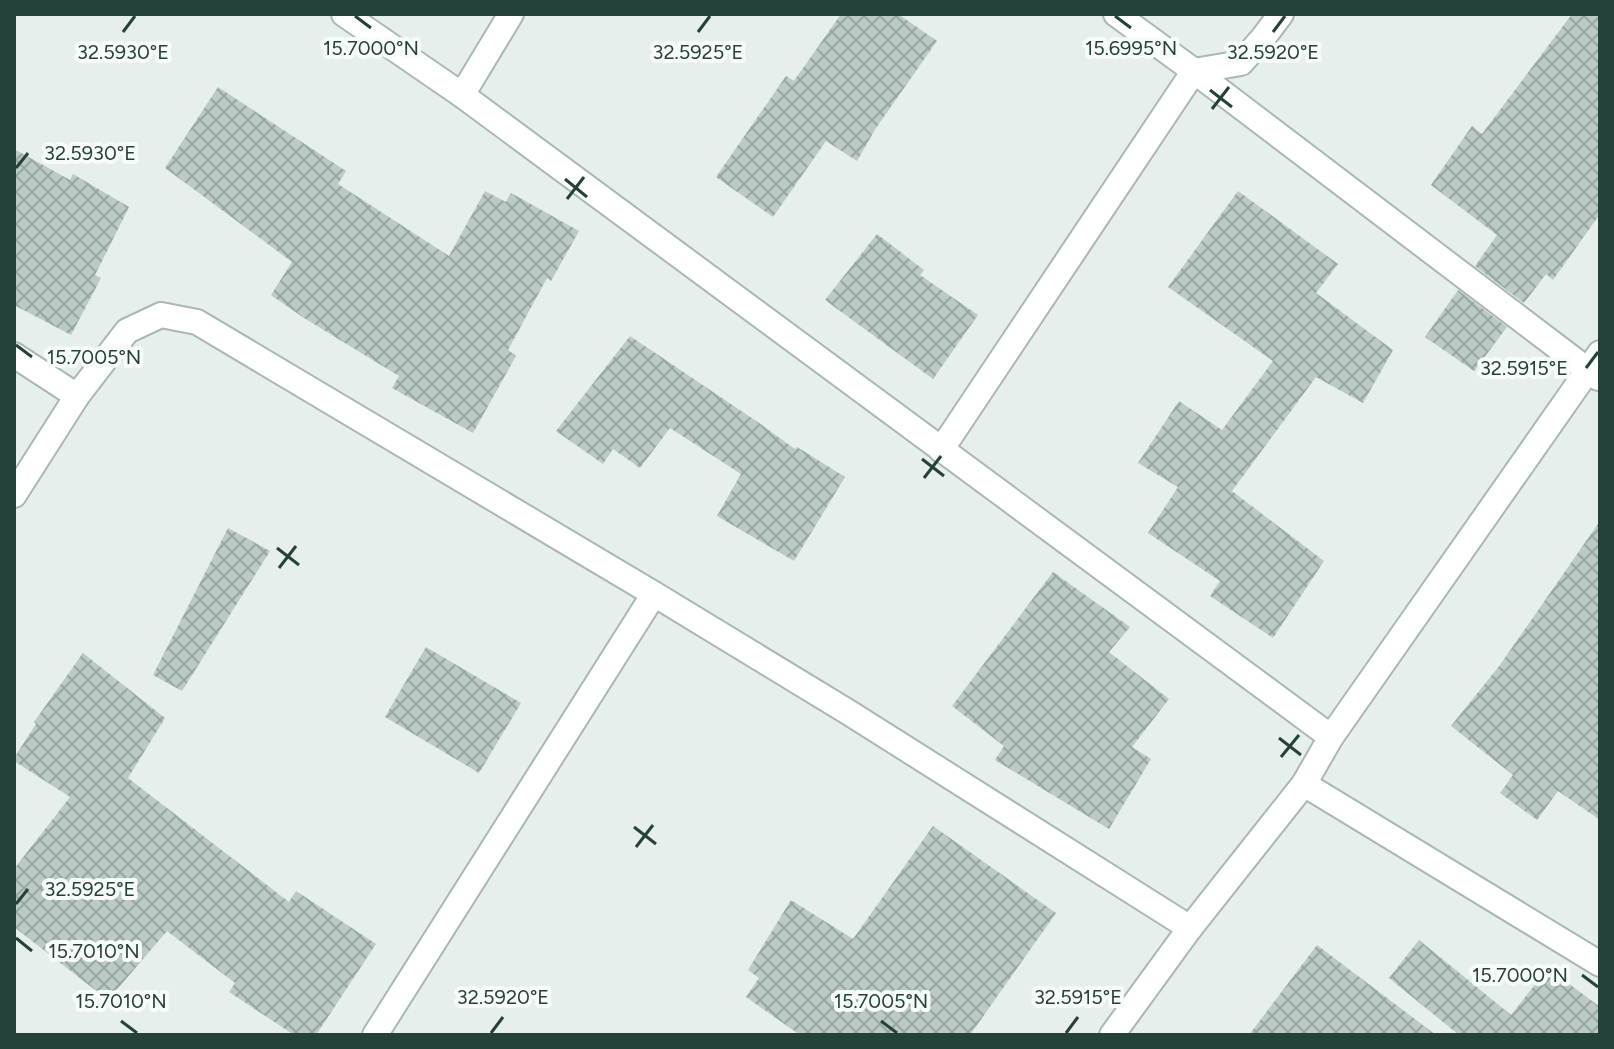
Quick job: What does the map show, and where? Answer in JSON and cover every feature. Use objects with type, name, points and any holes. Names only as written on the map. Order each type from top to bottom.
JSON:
[{"type":"street","points":[[344,14],[462,95],[1331,737]]},
{"type":"street","points":[[462,95],[511,14]]},
{"type":"street","points":[[1112,1035],[1190,928],[1304,784],[1331,737],[1595,368],[1116,14]]},
{"type":"street","points":[[941,450],[1194,71],[1241,63],[1281,14]]},
{"type":"street","points":[[14,495],[77,396],[127,331],[161,315],[197,322],[848,712],[1190,928]]},
{"type":"street","points":[[14,355],[77,396]]},
{"type":"street","points":[[375,1035],[654,594]]},
{"type":"street","points":[[1304,784],[1600,964]]},
{"type":"building","points":[[841,14],[898,14],[937,41],[876,128],[857,161],[826,141],[773,217],[716,177],[786,76],[794,81]]},
{"type":"building","points":[[1572,14],[1600,14],[1600,214],[1553,280],[1546,274],[1524,303],[1475,266],[1497,235],[1431,185],[1472,126],[1482,134]]},
{"type":"building","points":[[218,87],[346,171],[338,184],[449,256],[485,191],[506,202],[511,193],[579,231],[551,281],[547,278],[508,350],[516,356],[473,433],[392,388],[399,376],[271,295],[292,262],[165,168]]},
{"type":"building","points":[[14,149],[70,180],[73,174],[129,207],[95,275],[101,278],[71,335],[14,305]]},
{"type":"building","points":[[1238,191],[1338,264],[1316,293],[1393,350],[1363,403],[1316,377],[1232,491],[1324,561],[1273,638],[1210,596],[1220,581],[1148,533],[1178,487],[1138,463],[1179,401],[1222,430],[1273,361],[1168,287]]},
{"type":"building","points":[[877,234],[924,270],[920,275],[978,315],[933,379],[825,300]]},
{"type":"building","points":[[1458,290],[1507,327],[1474,371],[1425,337]]},
{"type":"building","points":[[630,336],[795,449],[797,447],[845,477],[794,561],[717,516],[741,474],[670,428],[640,468],[613,449],[603,464],[556,431]]},
{"type":"building","points":[[1600,521],[1600,820],[1558,791],[1537,820],[1500,793],[1513,775],[1451,726],[1500,665]]},
{"type":"building","points":[[228,528],[270,551],[182,691],[153,675]]},
{"type":"building","points":[[1053,572],[1130,627],[1109,652],[1169,699],[1132,747],[1151,759],[1109,829],[995,760],[1004,746],[952,706]]},
{"type":"building","points":[[426,647],[521,703],[479,773],[385,717]]},
{"type":"building","points":[[83,653],[165,718],[128,778],[289,902],[296,891],[376,944],[316,1035],[294,1035],[229,992],[235,983],[167,931],[108,1000],[14,927],[14,869],[70,797],[14,761],[14,758],[36,724],[34,722]]},
{"type":"building","points":[[933,826],[1056,913],[970,1035],[800,1035],[746,997],[759,978],[748,970],[791,900],[853,939]]},
{"type":"building","points":[[1419,940],[1511,1015],[1548,968],[1600,1007],[1600,1035],[1459,1035],[1389,978]]},
{"type":"building","points":[[1317,945],[1436,1035],[1249,1035]]}]
